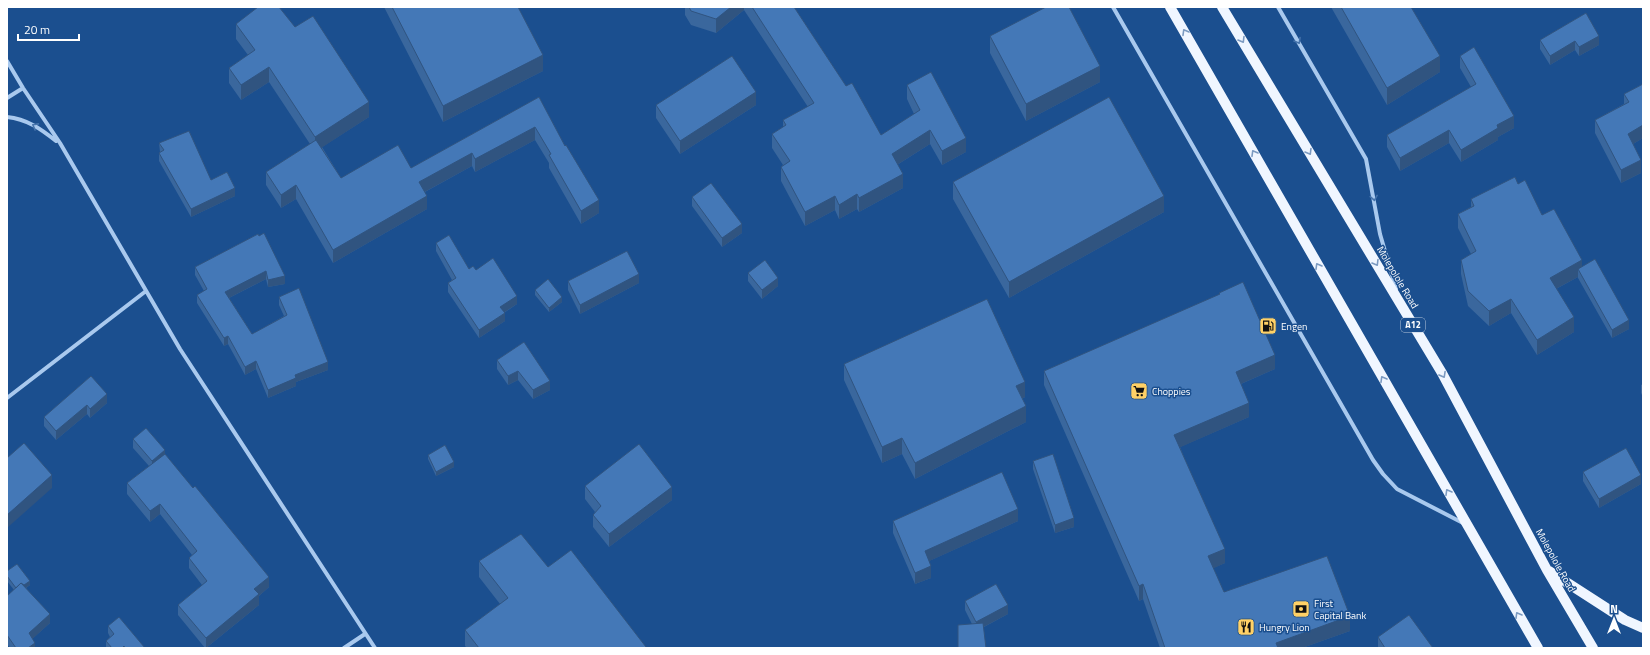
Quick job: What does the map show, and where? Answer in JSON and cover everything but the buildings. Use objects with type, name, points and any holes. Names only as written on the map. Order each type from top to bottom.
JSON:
[{"type":"main road","points":[[1170,7],[1538,648]]},
{"type":"main road","name":"Molepolole Road","points":[[1222,7],[1442,373],[1547,570],[1593,648]]},
{"type":"main road","points":[[1547,570],[1625,620],[1643,628]]},
{"type":"main road","points":[[1529,648],[1530,636]]},
{"type":"street","points":[[1113,7],[1373,460],[1383,474],[1397,489],[1467,525]]},
{"type":"street","points":[[1278,7],[1366,159],[1380,234],[1401,306]]},
{"type":"street","points":[[7,61],[23,88],[60,143],[180,349],[375,648]]},
{"type":"street","points":[[7,98],[23,88]]},
{"type":"street","points":[[7,117],[20,119],[37,126],[60,143]]},
{"type":"street","points":[[7,398],[146,292]]},
{"type":"street","points":[[344,648],[365,634]]},
{"type":"place","name":"Engen","points":[[1268,326]]},
{"type":"place","name":"Choppies","points":[[1139,391]]},
{"type":"place","name":"First Capital Bank","points":[[1301,609]]},
{"type":"place","name":"Hungry Lion","points":[[1246,627]]}]
